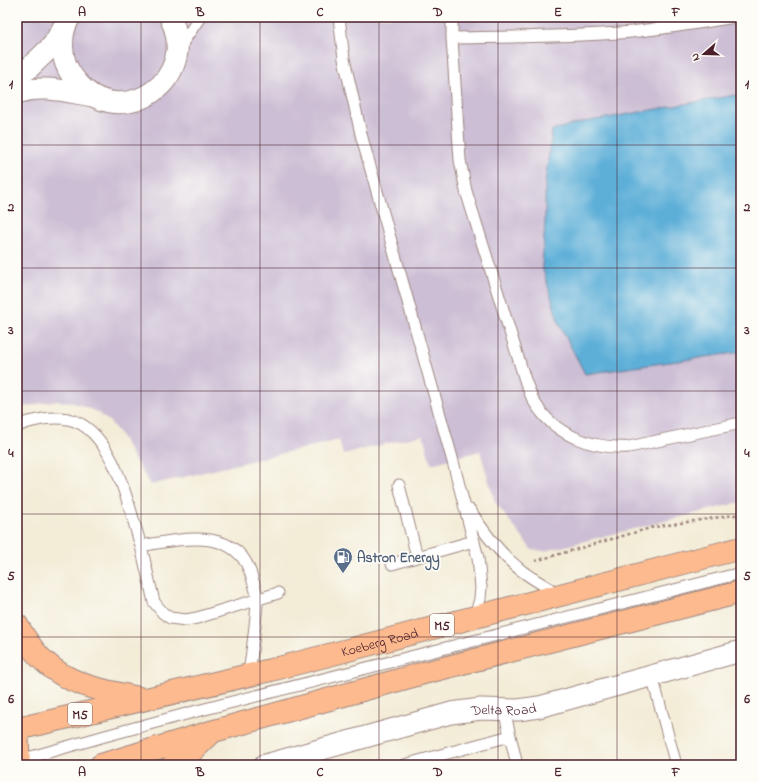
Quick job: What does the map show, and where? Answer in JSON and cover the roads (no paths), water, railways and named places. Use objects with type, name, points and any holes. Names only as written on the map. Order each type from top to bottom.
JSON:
[{"type":"main road","name":"Koeberg Road","points":[[17,729],[278,668],[741,548]]},
{"type":"main road","points":[[101,765],[214,731],[431,671],[741,592]]},
{"type":"main road","points":[[17,625],[30,645],[44,661],[66,678],[88,686],[143,700]]},
{"type":"main road","points":[[17,729],[18,762]]},
{"type":"main road","points":[[173,765],[189,754],[214,731]]},
{"type":"street","points":[[17,93],[47,88],[117,102],[129,102],[141,98],[162,85],[174,64],[178,38],[170,17]]},
{"type":"street","points":[[68,18],[63,35],[62,50],[66,64],[72,77],[82,88],[93,96]]},
{"type":"street","points":[[17,76],[28,69],[53,45],[68,18]]},
{"type":"street","name":"Delta Road","points":[[265,765],[451,713],[481,709],[518,710],[540,708],[741,651]]},
{"type":"street","points":[[17,724],[17,729]]},
{"type":"lane","points":[[177,52],[200,17]]},
{"type":"lane","points":[[339,17],[344,59],[362,138],[474,541],[481,574],[480,599],[475,616]]},
{"type":"lane","points":[[452,17],[460,160],[466,191],[526,383],[534,402],[545,417],[558,428],[580,441],[596,446],[614,448],[629,447],[741,423]]},
{"type":"lane","points":[[452,38],[562,36],[631,32],[696,24],[734,17]]},
{"type":"lane","points":[[17,426],[37,420],[53,418],[69,419],[81,424],[94,434],[104,446],[115,465],[119,477],[141,546],[154,602],[163,613],[170,618],[186,620],[197,618],[278,593]]},
{"type":"lane","points":[[399,485],[417,557]]},
{"type":"lane","points":[[464,501],[479,524],[504,555],[522,571],[559,594]]},
{"type":"lane","points":[[141,546],[196,539],[219,541],[230,545],[239,552],[250,568],[258,600],[249,674]]},
{"type":"lane","points":[[392,564],[474,541]]},
{"type":"lane","points":[[18,762],[197,711],[741,573]]},
{"type":"lane","points":[[652,676],[676,765]]},
{"type":"lane","points":[[504,710],[518,765]]},
{"type":"lane","points":[[404,765],[510,736]]},
{"type":"water","points":[[741,94],[741,352],[585,374],[559,324],[542,266],[545,222],[545,183],[552,130],[584,122]]},
{"type":"place","name":"Astron Energy","points":[[343,574]]}]
